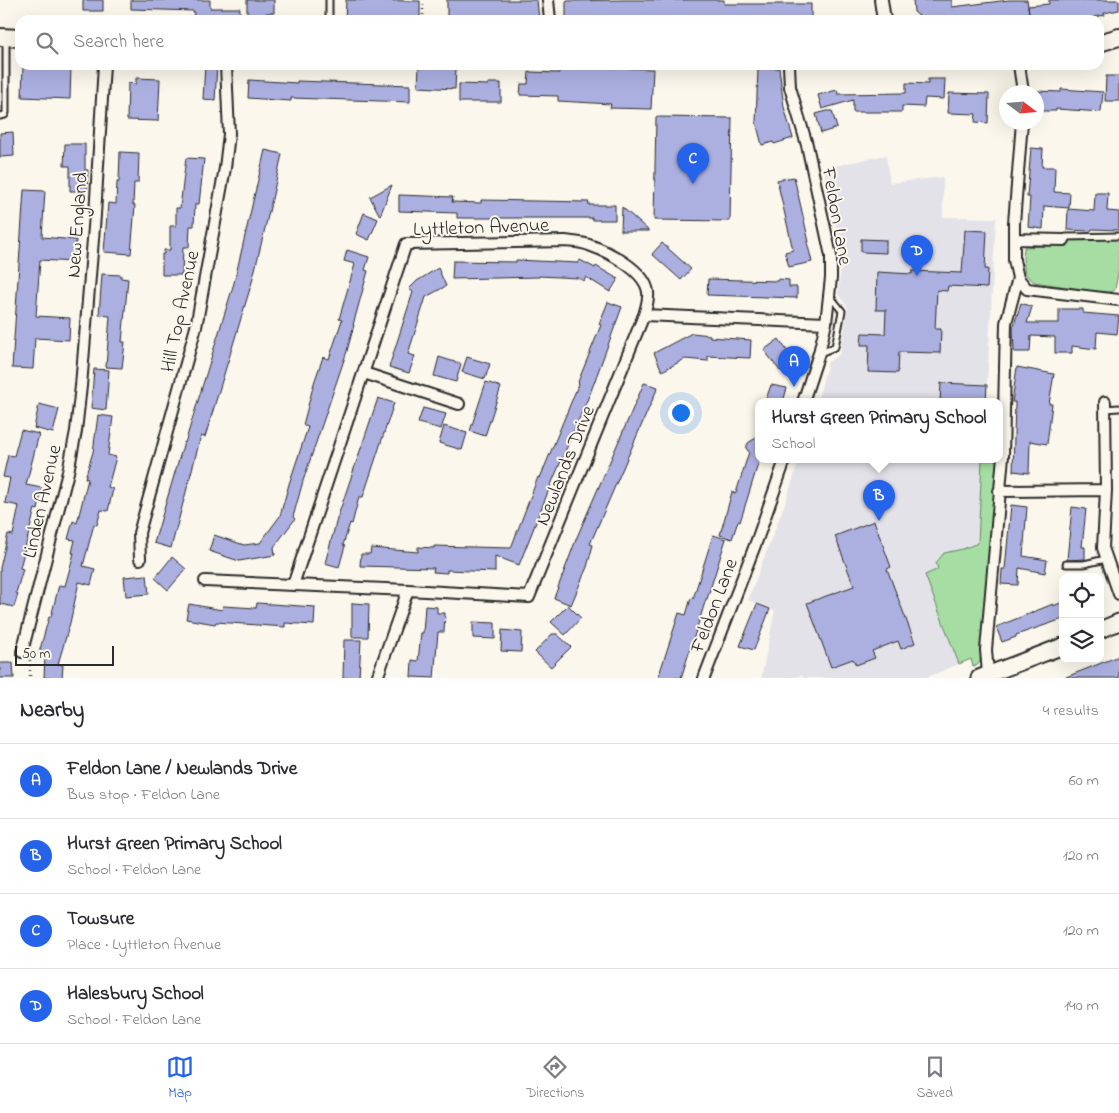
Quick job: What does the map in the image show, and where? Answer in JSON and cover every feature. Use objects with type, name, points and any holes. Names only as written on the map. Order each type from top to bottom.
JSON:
[{"type":"main road","points":[[1104,42],[1119,38]]},
{"type":"main road","points":[[1104,628],[1119,622]]},
{"type":"main road","points":[[984,676],[1059,648]]},
{"type":"street","points":[[548,0],[550,15]]},
{"type":"street","points":[[881,0],[883,15]]},
{"type":"street","name":"New England","points":[[82,386],[104,70]]},
{"type":"street","name":"Hill Top Avenue","points":[[140,559],[139,533],[196,327],[225,168],[229,134],[226,70]]},
{"type":"street","name":"Feldon Lane","points":[[789,70],[790,87],[807,146],[831,256],[832,278],[826,323],[819,353],[804,398]]},
{"type":"street","points":[[1020,70],[1022,85]]},
{"type":"street","points":[[1021,130],[1014,239],[1014,260],[1018,278],[1027,289],[1119,300]]},
{"type":"street","points":[[1014,239],[1064,240]]},
{"type":"street","name":"Lyttleton Avenue","points":[[294,585],[406,244],[565,241],[588,244],[632,268],[643,279],[648,290],[648,303],[644,315]]},
{"type":"street","points":[[1003,456],[1006,323],[1018,278]]},
{"type":"street","points":[[644,315],[826,323]]},
{"type":"street","name":"Newlands Drive","points":[[408,590],[529,597],[644,315]]},
{"type":"street","points":[[364,372],[459,404]]},
{"type":"street","name":"Linden Avenue","points":[[22,652],[68,472],[82,386]]},
{"type":"street","points":[[1105,405],[1106,490],[1102,548],[1119,594]]},
{"type":"street","name":"Feldon Lane","points":[[704,678],[757,540],[784,463]]},
{"type":"street","points":[[984,676],[1002,463]]},
{"type":"street","points":[[999,491],[1106,490]]},
{"type":"street","points":[[205,581],[408,590],[377,678]]},
{"type":"lane","points":[[329,0],[329,15]]},
{"type":"lane","points":[[0,116],[6,115],[9,38]]},
{"type":"lane","points":[[1064,240],[1066,237],[1119,236]]},
{"type":"lane","points":[[819,353],[835,347],[842,312],[830,296]]},
{"type":"lane","points":[[1105,405],[1119,408]]},
{"type":"lane","points":[[1066,564],[1084,564],[1106,559]]},
{"type":"path","points":[[423,0],[423,15]]},
{"type":"path","points":[[22,652],[30,656],[30,678]]},
{"type":"shaded area","points":[[886,155],[890,183],[943,177],[943,217],[996,218],[986,398],[818,398],[828,362],[840,354],[848,308],[838,294],[842,257],[824,168]]},
{"type":"shaded area","points":[[798,463],[982,463],[971,659],[925,678],[803,678],[802,675],[792,678],[761,678],[775,611],[748,600],[787,498]]},
{"type":"green space","points":[[1069,234],[1119,239],[1119,268],[1115,290],[1107,293],[1034,282],[1025,274],[1024,247],[1068,245]]},
{"type":"green space","points":[[982,463],[998,463],[980,662],[973,667],[971,659],[959,664],[925,575],[938,569],[936,563],[944,553],[963,549],[978,543]]},
{"type":"building","points":[[83,0],[103,0],[103,11],[83,11]]},
{"type":"building","points":[[131,0],[210,0],[210,8],[240,8],[239,15],[194,15],[194,11],[131,9]]},
{"type":"building","points":[[247,0],[274,0],[274,13],[247,15]]},
{"type":"building","points":[[346,0],[420,1],[420,15],[345,15]]},
{"type":"building","points":[[447,0],[537,0],[538,15],[447,15]]},
{"type":"building","points":[[724,0],[724,4],[811,4],[811,15],[566,15],[566,1]]},
{"type":"building","points":[[913,0],[952,0],[952,7],[1009,0],[1027,0],[1029,13],[1014,15],[918,15],[914,12]]},
{"type":"building","points":[[1049,0],[1119,0],[1119,10],[1104,13],[1104,15],[1029,15],[1028,6],[1049,4]]},
{"type":"building","points":[[23,70],[71,70],[70,99],[22,97]]},
{"type":"building","points":[[205,70],[217,70],[215,100],[203,99]]},
{"type":"building","points":[[419,70],[456,70],[455,89],[418,87]]},
{"type":"building","points":[[559,70],[653,70],[651,109],[610,108],[611,104],[558,101],[558,96],[520,95],[521,84],[528,84],[529,72],[559,73]]},
{"type":"building","points":[[758,70],[779,70],[784,107],[793,138],[774,144],[773,142],[762,145],[756,122]]},
{"type":"building","points":[[1106,76],[1119,76],[1119,101],[1105,101]]},
{"type":"building","points":[[136,78],[160,79],[158,121],[127,120],[128,83],[136,84]]},
{"type":"building","points":[[928,79],[945,79],[944,99],[925,98],[924,107],[902,106],[902,112],[853,112],[853,100],[822,109],[818,95],[837,90],[838,94],[906,93],[906,83],[928,84]]},
{"type":"building","points":[[249,80],[297,83],[297,81],[410,85],[410,102],[291,98],[291,101],[248,98]]},
{"type":"building","points":[[488,83],[501,83],[501,102],[459,102],[459,84],[488,85]]},
{"type":"building","points":[[1061,89],[1103,92],[1101,112],[1056,109],[1056,111],[1044,111],[1044,91],[1061,92]]},
{"type":"building","points":[[949,93],[989,94],[988,123],[975,122],[976,114],[948,113]]},
{"type":"building","points":[[832,111],[837,128],[821,133],[816,114]]},
{"type":"building","points":[[656,117],[732,118],[730,221],[654,220]]},
{"type":"building","points":[[13,132],[14,156],[0,157],[0,133]]},
{"type":"building","points":[[65,144],[85,144],[85,170],[88,170],[87,191],[70,191],[70,166],[64,166]]},
{"type":"building","points":[[1031,148],[1043,149],[1042,167],[1055,167],[1054,192],[1070,193],[1069,208],[1044,206],[1043,229],[1028,227],[1030,197],[1027,197]]},
{"type":"building","points":[[265,150],[282,154],[272,199],[252,282],[205,437],[201,436],[171,548],[154,543],[234,283]]},
{"type":"building","points":[[120,152],[139,153],[138,183],[134,183],[133,205],[135,205],[131,254],[104,252],[108,203],[116,204]]},
{"type":"building","points":[[186,158],[204,159],[199,204],[195,204],[194,226],[190,226],[189,247],[183,247],[182,275],[162,275],[162,254],[164,254],[164,250],[170,250],[170,226],[176,226],[176,208],[180,208]]},
{"type":"building","points":[[794,177],[812,262],[789,267],[785,252],[793,250],[777,180]]},
{"type":"building","points":[[392,185],[380,216],[370,197]]},
{"type":"building","points":[[24,190],[45,191],[42,237],[76,240],[74,262],[40,260],[36,316],[70,318],[69,340],[35,338],[33,369],[12,368]]},
{"type":"building","points":[[1095,193],[1108,193],[1107,211],[1119,212],[1119,230],[1067,230],[1068,209],[1094,211]]},
{"type":"building","points":[[399,195],[453,197],[452,202],[481,203],[481,200],[589,202],[589,205],[615,205],[615,220],[592,220],[592,218],[457,218],[457,213],[399,211]]},
{"type":"building","points":[[622,207],[649,231],[621,231]]},
{"type":"building","points":[[364,213],[378,219],[369,240],[356,234]]},
{"type":"building","points":[[965,230],[987,231],[985,269],[988,269],[987,288],[948,286],[947,291],[937,290],[935,329],[941,329],[940,353],[899,352],[898,373],[868,372],[869,345],[861,345],[862,333],[885,334],[886,310],[876,310],[877,272],[912,274],[912,271],[962,273]]},
{"type":"building","points":[[861,239],[886,240],[886,253],[861,252]]},
{"type":"building","points":[[662,243],[691,269],[681,280],[652,254]]},
{"type":"building","points":[[347,250],[369,257],[365,270],[368,271],[347,351],[303,481],[293,517],[295,519],[274,547],[275,555],[239,561],[209,551],[214,535],[244,545],[260,543],[280,516],[308,427],[303,425],[314,383],[323,357],[329,359],[342,320],[339,319],[355,264],[344,261]]},
{"type":"building","points":[[516,260],[578,263],[580,260],[595,268],[596,266],[618,279],[610,292],[586,277],[584,281],[578,278],[539,276],[452,279],[453,261],[516,262]]},
{"type":"building","points":[[438,268],[446,286],[426,297],[408,354],[415,356],[409,373],[389,367],[413,292],[409,289],[417,281]]},
{"type":"building","points":[[102,274],[121,275],[121,278],[128,279],[122,342],[125,342],[122,368],[106,367],[110,316],[99,315]]},
{"type":"building","points":[[708,279],[789,280],[789,287],[797,287],[797,298],[707,295]]},
{"type":"building","points":[[608,302],[622,307],[591,391],[519,565],[495,556],[495,572],[447,570],[447,573],[433,572],[434,568],[360,566],[361,554],[370,554],[371,548],[418,552],[418,547],[434,548],[434,546],[511,548],[538,477],[540,478],[579,383]]},
{"type":"building","points":[[1021,303],[1032,307],[1027,323],[1059,323],[1059,309],[1083,309],[1083,313],[1119,316],[1117,334],[1097,332],[1096,349],[1072,346],[1072,353],[1055,353],[1055,337],[1031,336],[1030,352],[1014,352],[1013,328]]},
{"type":"building","points":[[692,333],[710,335],[710,337],[751,340],[750,358],[708,356],[708,361],[685,359],[662,371],[654,353]]},
{"type":"building","points":[[779,339],[794,361],[780,371],[764,350]]},
{"type":"building","points":[[439,357],[461,364],[456,382],[434,376]]},
{"type":"building","points":[[467,357],[490,364],[485,379],[462,372]]},
{"type":"building","points":[[1017,367],[1054,374],[1049,404],[1052,404],[1047,444],[1030,441],[1029,473],[1013,471],[1015,402],[1012,402]]},
{"type":"building","points":[[94,369],[109,370],[106,410],[91,408]]},
{"type":"building","points":[[486,382],[501,387],[485,436],[470,431]]},
{"type":"building","points":[[644,383],[658,387],[590,544],[593,545],[587,567],[571,605],[554,598],[577,537]]},
{"type":"building","points":[[941,383],[987,385],[986,398],[940,398]]},
{"type":"building","points":[[771,385],[787,388],[784,398],[766,398]]},
{"type":"building","points":[[378,398],[394,403],[363,497],[359,497],[352,524],[350,523],[339,567],[325,563],[337,519]]},
{"type":"building","points":[[39,404],[59,409],[53,433],[34,428]]},
{"type":"building","points":[[423,408],[446,414],[441,429],[418,423]]},
{"type":"building","points":[[98,415],[113,417],[108,455],[116,457],[108,487],[113,489],[108,511],[101,510],[97,525],[94,524],[83,566],[95,569],[91,585],[79,582],[58,664],[63,665],[62,678],[44,678],[45,655],[39,653],[59,585],[65,586],[74,553],[72,553],[75,540],[68,539],[73,521],[77,523],[88,479],[85,478],[93,452]]},
{"type":"building","points":[[444,426],[467,433],[462,450],[439,443]]},
{"type":"building","points":[[21,430],[39,434],[26,485],[42,488],[38,510],[35,509],[20,568],[23,569],[14,607],[0,604],[0,568],[8,534],[13,535],[19,506],[5,503],[10,478],[3,477],[8,455],[14,456]]},
{"type":"building","points":[[755,439],[755,463],[758,463],[740,522],[738,521],[732,539],[720,535],[732,492],[736,493],[749,452],[746,448],[748,443]]},
{"type":"building","points":[[1011,505],[1027,507],[1023,556],[1047,560],[1045,573],[1019,568],[1018,585],[1001,584],[1002,569],[1005,569]]},
{"type":"building","points":[[1072,507],[1086,509],[1082,547],[1085,547],[1085,559],[1067,560]]},
{"type":"building","points":[[874,521],[891,567],[887,569],[915,643],[901,649],[898,641],[872,651],[875,658],[856,665],[853,659],[831,667],[807,603],[854,586],[835,536]]},
{"type":"building","points":[[713,535],[726,539],[681,678],[658,678],[679,613],[686,615],[691,598],[693,599]]},
{"type":"building","points":[[172,557],[186,569],[168,590],[155,578]]},
{"type":"building","points":[[147,575],[149,594],[126,596],[124,577]]},
{"type":"building","points":[[257,603],[315,607],[314,625],[285,623],[285,627],[216,622],[215,624],[186,619],[189,604],[222,610],[223,606],[256,608]]},
{"type":"building","points":[[352,603],[369,604],[368,637],[352,637]]},
{"type":"building","points":[[757,604],[770,609],[754,650],[740,646]]},
{"type":"building","points":[[1053,604],[1053,606],[1059,604],[1059,620],[1016,635],[1016,637],[1002,642],[996,627]]},
{"type":"building","points":[[568,605],[581,618],[565,635],[551,622]]},
{"type":"building","points":[[425,606],[437,607],[437,613],[445,613],[444,632],[438,632],[434,678],[411,677],[412,660],[418,661]]},
{"type":"building","points":[[473,622],[495,623],[495,639],[473,638]]},
{"type":"building","points":[[502,630],[522,632],[521,652],[501,651]]},
{"type":"building","points":[[552,634],[557,634],[571,647],[551,667],[535,652]]},
{"type":"building","points":[[344,640],[361,640],[359,678],[343,678]]},
{"type":"building","points":[[1119,656],[1119,678],[1066,678],[1104,663]]},
{"type":"building","points":[[0,663],[13,663],[14,678],[0,678]]},
{"type":"place","name":"Towsure","points":[[693,184]]},
{"type":"place","name":"Halesbury School","points":[[917,276]]},
{"type":"place","name":"Feldon Lane / Newlands Drive","points":[[794,387]]},
{"type":"place","name":"Hurst Green Primary School","points":[[879,521]]}]
